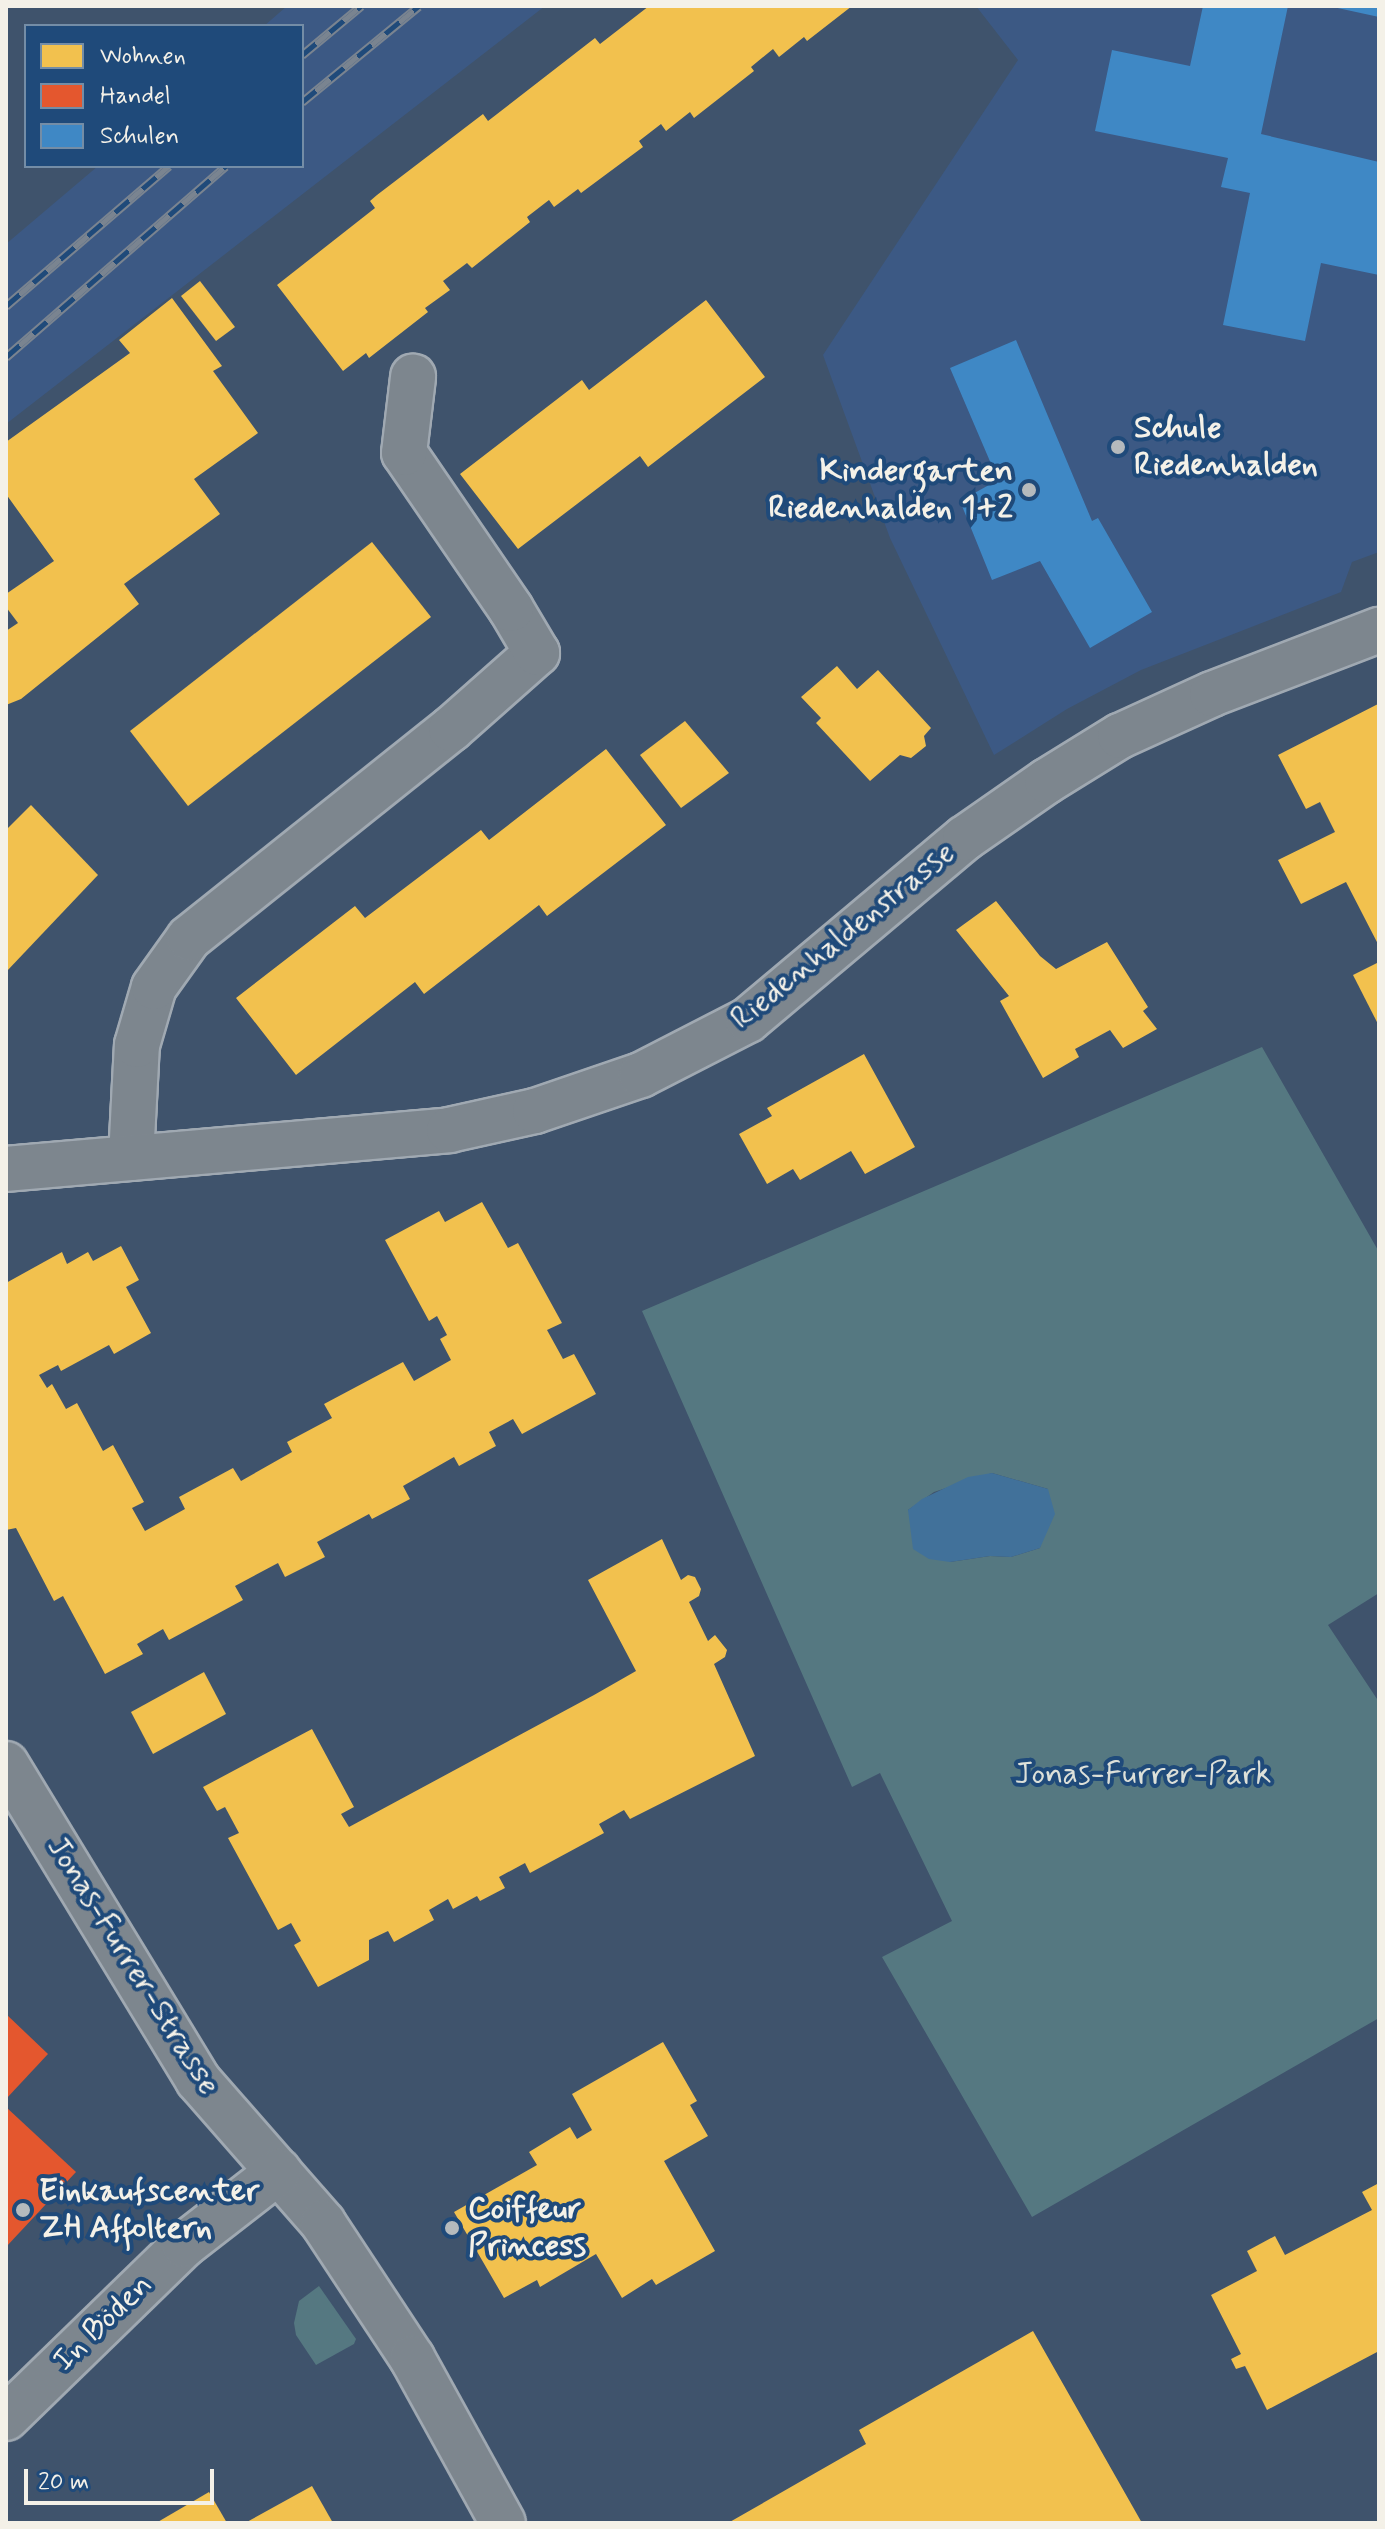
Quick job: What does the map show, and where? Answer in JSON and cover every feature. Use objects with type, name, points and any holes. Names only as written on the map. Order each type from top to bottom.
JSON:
[{"type":"street","points":[[131,1158],[137,1045],[154,987],[189,938],[451,729],[537,653],[511,609],[404,453],[413,377]]},
{"type":"street","name":"Riedenhaldenstrasse","points":[[6,1169],[449,1130],[535,1111],[641,1075],[748,1020],[965,838],[1047,781],[1120,736],[1212,694],[1379,630]]},
{"type":"street","name":"Jonas-Furrer-Strasse","points":[[6,1764],[198,2080],[323,2223],[412,2358],[503,2523]]},
{"type":"street","name":"In Böden","points":[[6,2418],[184,2245],[279,2171]]},
{"type":"shaded area","points":[[287,6],[545,6],[6,424],[6,244],[96,168],[304,168],[304,24],[266,24]]},
{"type":"shaded area","name":"Schule Riedenhalden","points":[[976,6],[1379,6],[1379,552],[1352,562],[1341,592],[1141,670],[1067,709],[994,755],[890,538],[823,355],[1018,60]]},
{"type":"shaded area","points":[[992,1473],[1048,1489],[1055,1514],[1040,1548],[1011,1557],[990,1556],[950,1562],[929,1559],[913,1549],[908,1510],[922,1499],[968,1477]]},
{"type":"green space","name":"Jonas-Furrer-Park","points":[[1262,1047],[1379,1252],[1379,1593],[1328,1625],[1379,1702],[1379,2018],[1032,2217],[882,1957],[952,1921],[880,1773],[852,1787],[642,1311]],"holes":[[[992,1473],[1048,1489],[1040,1548],[1011,1557],[990,1556],[950,1562],[908,1510],[934,1492]]]},
{"type":"green space","points":[[319,2286],[356,2339],[354,2344],[316,2365],[296,2335],[294,2323],[299,2301]]},
{"type":"building: Wohnen","points":[[649,6],[852,6],[807,41],[804,37],[779,57],[773,49],[751,67],[754,71],[694,118],[690,112],[666,131],[661,124],[639,141],[643,147],[581,193],[578,189],[554,207],[549,200],[527,217],[530,222],[472,268],[467,263],[443,281],[450,290],[425,308],[428,312],[369,358],[366,353],[343,371],[277,285],[375,208],[370,201],[377,195],[483,114],[488,121],[595,38],[600,44]]},
{"type":"building: Wohnen","points":[[200,281],[235,327],[216,341],[181,296]]},
{"type":"building: Wohnen","points":[[172,298],[222,366],[213,371],[258,433],[194,479],[220,514],[124,584],[139,604],[21,699],[6,705],[6,631],[18,623],[6,607],[6,594],[54,561],[6,494],[6,442],[130,353],[119,340]]},
{"type":"building: Wohnen","points":[[706,300],[765,377],[648,467],[640,456],[518,549],[460,474],[582,380],[589,390]]},
{"type":"building: Wohnen","points":[[372,542],[431,617],[188,806],[130,731]]},
{"type":"building: Wohnen","points":[[837,666],[857,689],[878,670],[931,728],[924,736],[926,746],[911,758],[900,755],[870,781],[816,723],[821,718],[801,697]]},
{"type":"building: Wohnen","points":[[1378,704],[1379,946],[1346,882],[1301,904],[1278,860],[1335,832],[1320,802],[1306,809],[1278,755]]},
{"type":"building: Wohnen","points":[[685,721],[729,773],[681,808],[640,755]]},
{"type":"building: Wohnen","points":[[606,749],[666,825],[547,916],[539,905],[424,994],[415,982],[296,1075],[236,998],[355,906],[365,918],[481,830],[489,840]]},
{"type":"building: Wohnen","points":[[31,805],[98,875],[6,972],[6,830]]},
{"type":"building: Wohnen","points":[[996,901],[1040,956],[1056,969],[1107,942],[1148,1007],[1143,1011],[1157,1029],[1123,1048],[1110,1030],[1075,1049],[1079,1057],[1043,1078],[1000,1001],[1009,996],[956,930]]},
{"type":"building: Wohnen","points":[[1379,962],[1379,1026],[1353,975]]},
{"type":"building: Wohnen","points":[[864,1054],[915,1147],[865,1174],[851,1151],[800,1180],[793,1169],[767,1184],[739,1134],[772,1116],[767,1108]]},
{"type":"building: Wohnen","points":[[482,1202],[508,1248],[518,1243],[562,1323],[547,1330],[563,1359],[574,1354],[596,1394],[522,1434],[513,1419],[489,1432],[496,1446],[459,1466],[454,1457],[403,1486],[410,1499],[372,1519],[369,1514],[317,1542],[325,1557],[285,1577],[278,1563],[235,1586],[243,1600],[169,1640],[163,1629],[137,1644],[143,1654],[105,1674],[63,1596],[54,1601],[16,1528],[6,1530],[6,1283],[62,1252],[67,1264],[88,1252],[93,1261],[121,1246],[139,1280],[126,1287],[151,1333],[114,1354],[109,1345],[61,1371],[58,1365],[39,1375],[47,1388],[52,1384],[66,1409],[77,1403],[103,1451],[113,1445],[144,1502],[132,1508],[145,1531],[185,1509],[179,1497],[233,1468],[241,1481],[292,1452],[287,1442],[332,1418],[324,1404],[403,1362],[414,1381],[451,1360],[440,1339],[447,1335],[437,1316],[429,1321],[385,1240],[439,1211],[445,1222]]},
{"type":"building: Wohnen","points":[[662,1539],[681,1580],[688,1575],[695,1577],[701,1589],[699,1596],[689,1602],[708,1641],[715,1635],[727,1650],[725,1657],[714,1664],[755,1756],[630,1819],[624,1810],[599,1824],[604,1833],[530,1873],[525,1863],[499,1877],[505,1888],[480,1901],[477,1896],[453,1909],[448,1899],[429,1910],[434,1920],[394,1942],[388,1931],[369,1940],[369,1960],[318,1987],[294,1945],[301,1941],[291,1923],[278,1930],[228,1838],[239,1833],[225,1807],[217,1811],[203,1787],[312,1729],[354,1807],[341,1814],[349,1827],[594,1695],[636,1671],[588,1580]]},
{"type":"building: Wohnen","points":[[204,1672],[226,1714],[153,1754],[131,1712]]},
{"type":"building: Wohnen","points":[[663,2042],[697,2101],[690,2105],[708,2136],[664,2161],[715,2251],[656,2285],[652,2279],[622,2298],[596,2254],[540,2287],[537,2280],[504,2298],[454,2212],[537,2165],[529,2152],[570,2127],[577,2139],[592,2130],[572,2094]]},
{"type":"building: Wohnen","points":[[1379,2183],[1379,2351],[1267,2410],[1245,2366],[1236,2369],[1231,2359],[1241,2354],[1211,2295],[1257,2271],[1247,2251],[1275,2236],[1285,2255],[1372,2210],[1362,2192]]},
{"type":"building: Wohnen","points":[[1033,2331],[1142,2523],[728,2523],[866,2444],[859,2430]]},
{"type":"building: Wohnen","points":[[312,2486],[333,2523],[245,2523]]},
{"type":"building: Wohnen","points":[[209,2492],[227,2523],[156,2523]]},
{"type":"building: Handel","name":"Einkaufscenter ZH Affoltern","points":[[6,2014],[48,2054],[6,2099]]},
{"type":"building: Handel","name":"Einkaufscenter ZH Affoltern","points":[[6,2107],[76,2172],[6,2247]]},
{"type":"building: Schulen","points":[[1203,6],[1288,6],[1261,134],[1379,162],[1379,275],[1321,263],[1305,341],[1223,325],[1250,193],[1221,187],[1228,158],[1095,131],[1112,50],[1190,66]]},
{"type":"building: Schulen","points":[[1379,6],[1379,17],[1333,7]]},
{"type":"building: Schulen","name":"Kindergarten Riedenhalden 1+2","points":[[1016,340],[1092,521],[1098,518],[1152,612],[1090,648],[1040,561],[992,580],[960,501],[998,480],[950,368]]},
{"type":"railway","points":[[304,53],[361,6]]},
{"type":"railway","points":[[304,100],[419,6]]},
{"type":"railway","points":[[6,306],[167,168]]},
{"type":"railway","points":[[6,357],[224,168]]},
{"type":"place","name":"Schule Riedenhalden","points":[[1118,447]]},
{"type":"place","name":"Kindergarten Riedenhalden 1+2","points":[[1029,490]]},
{"type":"place","name":"Einkaufscenter ZH Affoltern","points":[[23,2210]]},
{"type":"place","name":"Coiffeur Princess","points":[[452,2228]]}]
